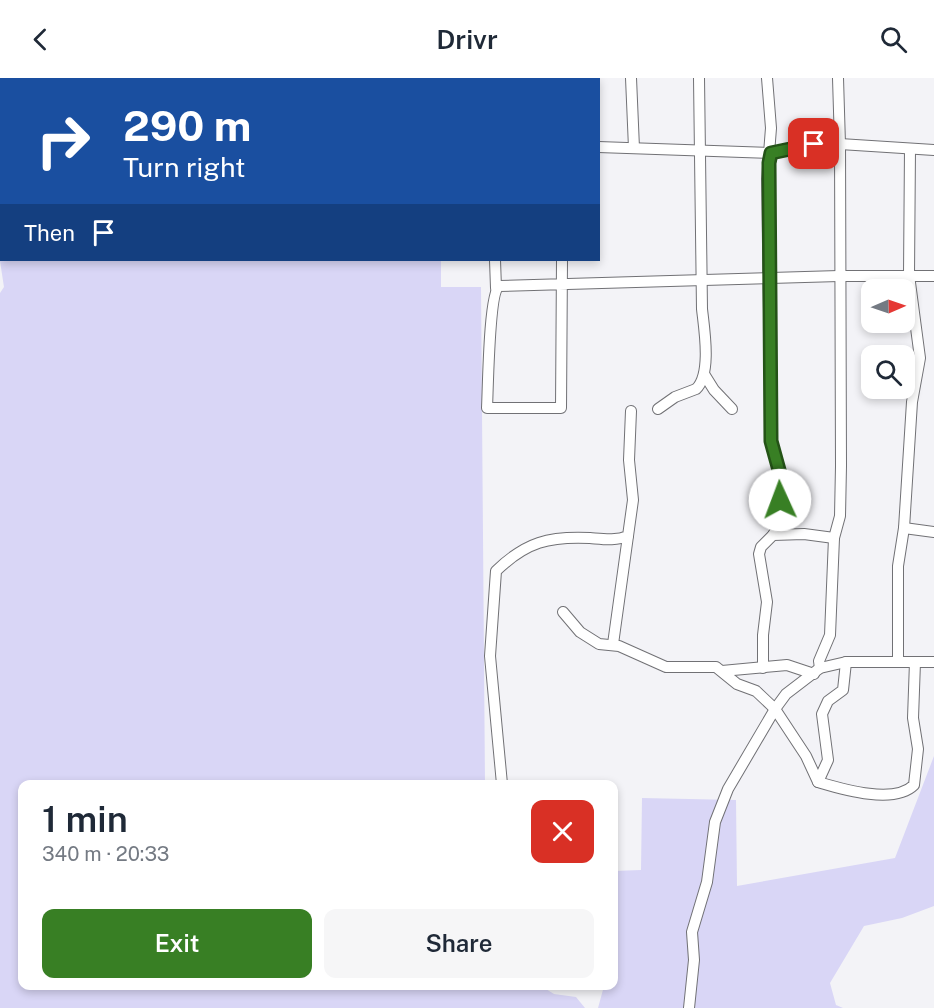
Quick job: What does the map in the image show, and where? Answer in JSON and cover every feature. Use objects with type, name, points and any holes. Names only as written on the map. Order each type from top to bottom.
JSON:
[{"type":"street","points":[[631,78],[634,148]]},
{"type":"street","points":[[658,409],[675,397],[696,388],[704,374],[706,346],[702,309],[699,78]]},
{"type":"street","points":[[763,668],[763,635],[767,602],[759,554],[761,547],[777,528],[782,481],[771,441],[771,279],[767,189],[771,153],[766,78]]},
{"type":"street","points":[[817,671],[830,635],[834,538],[840,516],[838,78]]},
{"type":"street","points":[[600,147],[771,153],[814,144],[840,144],[934,150]]},
{"type":"street","points":[[898,662],[898,566],[904,528],[912,402],[920,358],[909,275],[910,149]]},
{"type":"street","points":[[495,261],[496,288],[492,314],[487,408],[561,408],[564,283],[562,261]]},
{"type":"street","points":[[496,288],[510,285],[564,283],[934,276]]},
{"type":"street","points":[[704,374],[732,409]]},
{"type":"street","points":[[613,644],[633,500],[629,460],[631,411]]},
{"type":"street","points":[[904,528],[934,532]]},
{"type":"street","points":[[773,535],[804,534],[834,538]]},
{"type":"street","points":[[502,780],[490,656],[496,572],[522,550],[543,540],[560,537],[616,539],[628,536]]},
{"type":"street","points":[[563,612],[589,638],[599,644],[613,644],[656,665],[716,667],[736,684],[756,691],[775,709],[806,756],[818,782]]},
{"type":"street","points":[[818,782],[828,760],[822,714],[828,701],[843,690],[846,662]]},
{"type":"street","points":[[689,1008],[694,960],[692,932],[707,882],[715,822],[728,789],[775,709],[786,694],[817,671],[846,662],[934,662]]},
{"type":"street","points":[[818,782],[863,794],[901,793],[911,788],[918,749],[913,725],[915,662]]},
{"type":"street","points":[[723,671],[787,665],[817,671]]},
{"type":"shaded area","points":[[0,261],[441,261],[441,287],[481,287],[485,780],[18,780],[18,990],[548,990],[554,994],[576,997],[585,1008],[0,1008],[0,293],[4,287]]},
{"type":"shaded area","points":[[934,756],[934,906],[902,918],[864,926],[830,983],[836,1005],[843,1008],[598,1008],[603,990],[618,990],[618,871],[641,870],[642,798],[736,800],[737,886],[895,858]]},
{"type":"route","points":[[780,500],[782,481],[771,441],[771,279],[767,179],[771,153],[814,144]]}]
